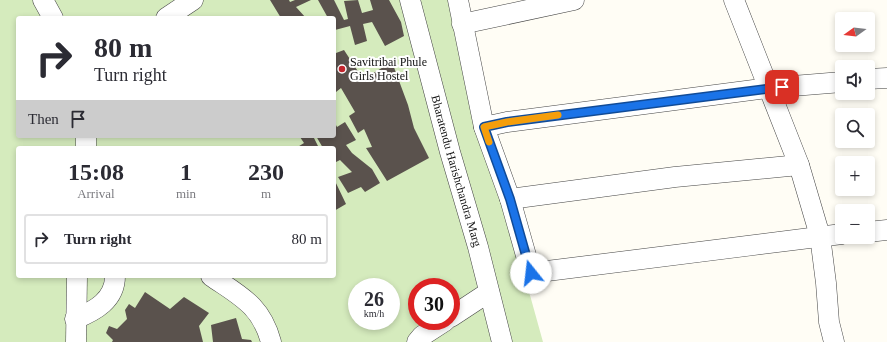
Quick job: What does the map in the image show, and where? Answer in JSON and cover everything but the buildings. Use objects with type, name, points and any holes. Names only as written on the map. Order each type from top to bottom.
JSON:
[{"type":"street","points":[[44,0],[51,16]]},
{"type":"street","points":[[169,16],[193,0]]},
{"type":"street","name":"Bharatendu Harishchandra Marg","points":[[410,0],[502,342]]},
{"type":"street","points":[[458,0],[484,127],[510,199],[531,273],[835,235]]},
{"type":"street","points":[[462,24],[574,0]]},
{"type":"street","points":[[734,0],[799,165],[820,236],[829,322],[834,342]]},
{"type":"street","points":[[875,79],[887,78]]},
{"type":"street","points":[[484,127],[507,122],[768,88],[835,83]]},
{"type":"street","points":[[510,199],[675,177],[799,165]]},
{"type":"street","points":[[875,231],[887,230]]},
{"type":"street","points":[[76,342],[77,278]]},
{"type":"street","points":[[76,319],[96,309],[108,298],[113,287],[114,278]]},
{"type":"street","points":[[214,278],[254,307],[264,323],[271,342]]},
{"type":"street","points":[[460,311],[489,292]]},
{"type":"street","points":[[417,342],[422,336],[431,330]]},
{"type":"green space","points":[[0,0],[448,0],[543,342],[0,342]]},
{"type":"slow traffic","points":[[489,142],[484,127],[507,122],[558,115]]},
{"type":"place","name":"Savitribai Phule Girls Hostel","points":[[342,69]]},
{"type":"route","points":[[531,273],[510,199],[484,127],[507,122],[782,87]]}]
